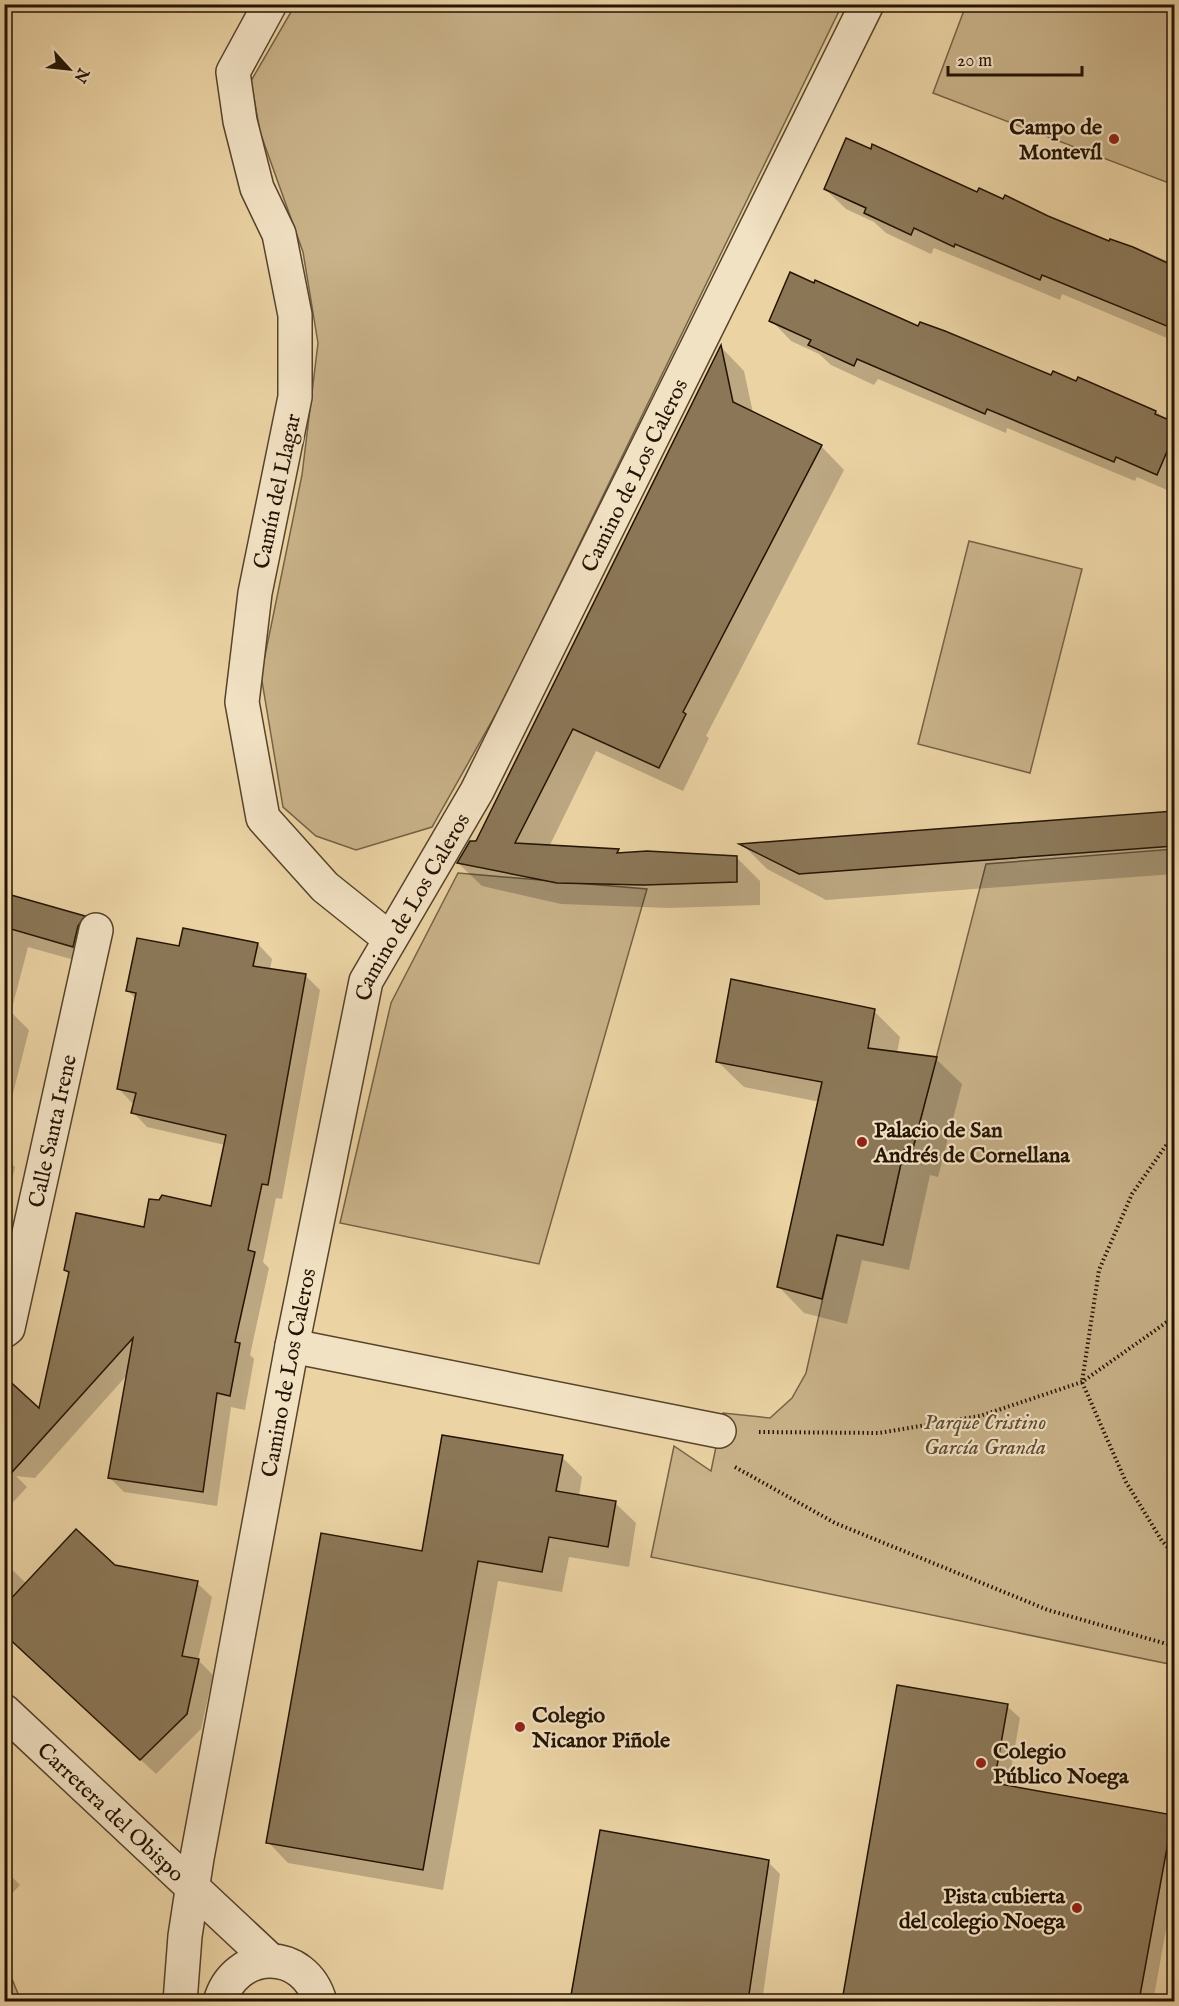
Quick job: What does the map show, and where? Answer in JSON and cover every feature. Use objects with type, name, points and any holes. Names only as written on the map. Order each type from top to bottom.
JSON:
[{"type":"street","name":"Camín del Llagar","points":[[270,4],[233,72],[240,121],[257,188],[279,234],[295,315],[295,397],[255,593],[242,702],[263,818],[326,887],[390,939]]},
{"type":"street","name":"Camino de Los Caleros","points":[[191,1890],[292,1346],[366,981],[477,791],[867,4]]},
{"type":"street","name":"Calle Santa Irene","points":[[4,1331],[11,1316],[96,930]]},
{"type":"street","points":[[292,1346],[719,1431]]},
{"type":"street","name":"Carretera del Obispo","points":[[4,1711],[191,1890],[270,1960]]},
{"type":"street","name":"Carretera del Obispo","points":[[180,2001],[191,1890]]},
{"type":"street","points":[[185,1936],[220,1999]]},
{"type":"street","points":[[220,1999],[227,1984],[238,1972],[252,1963],[270,1960],[287,1963],[302,1971],[313,1984],[320,2001]]},
{"type":"path","points":[[1174,1134],[1131,1194],[1099,1270],[1082,1382],[1126,1482],[1162,1541],[1174,1554]]},
{"type":"path","points":[[1174,1317],[1082,1382],[980,1416],[879,1433],[719,1431],[732,1466],[833,1522],[1048,1610],[1174,1646]]},
{"type":"green space","points":[[295,5],[842,5],[502,703],[432,827],[356,850],[316,836],[283,807],[261,675],[302,475],[318,343],[303,252],[260,132],[251,81]]},
{"type":"green space","name":"Campo de Montevíl","points":[[966,5],[1174,5],[1174,185],[933,93]]},
{"type":"green space","points":[[969,541],[1082,569],[1030,773],[918,744]]},
{"type":"green space","name":"Parque Cristino García Granda","points":[[1174,849],[1174,1665],[651,1557],[674,1446],[711,1471],[723,1413],[770,1418],[792,1398],[806,1373],[837,1235],[883,1245],[904,1150],[912,1152],[986,864]]},
{"type":"green space","points":[[458,873],[647,889],[539,1264],[340,1223],[391,1003]]},
{"type":"green space","points":[[5,1962],[21,2001],[5,2001]]},
{"type":"building","points":[[846,138],[871,149],[872,144],[977,192],[979,188],[1003,199],[1005,195],[1048,216],[1109,241],[1110,239],[1133,247],[1174,266],[1174,329],[1042,275],[1040,280],[955,244],[954,247],[914,228],[911,235],[864,213],[866,208],[824,189]]},
{"type":"building","points":[[790,272],[814,283],[815,280],[918,326],[920,322],[945,331],[1051,375],[1053,371],[1076,381],[1078,377],[1156,411],[1155,414],[1174,422],[1174,435],[1157,475],[1116,457],[1114,462],[987,409],[985,414],[857,359],[854,366],[808,345],[811,340],[769,321]]},
{"type":"building","points":[[721,345],[733,402],[822,445],[683,712],[686,714],[659,768],[573,729],[515,843],[619,849],[617,853],[647,851],[737,856],[737,882],[644,885],[557,883],[457,863],[470,841],[476,841]]},
{"type":"building","points":[[1174,811],[1174,846],[799,874],[739,844]]},
{"type":"building","points":[[4,893],[85,916],[78,926],[73,947],[4,927]]},
{"type":"building","points":[[183,928],[258,943],[253,966],[306,974],[268,1185],[262,1184],[248,1250],[255,1252],[235,1342],[240,1343],[230,1396],[217,1393],[203,1492],[108,1478],[133,1338],[4,1481],[4,1376],[39,1408],[69,1272],[64,1270],[76,1213],[144,1227],[149,1199],[159,1200],[162,1195],[211,1206],[226,1135],[131,1113],[136,1093],[117,1089],[136,993],[126,991],[137,938],[179,946]]},
{"type":"building","name":"Palacio de San Andrés de Cornellana","points":[[731,979],[875,1009],[868,1048],[937,1057],[912,1152],[904,1150],[883,1245],[837,1235],[822,1299],[777,1287],[822,1082],[716,1062]]},
{"type":"building","points":[[442,1435],[563,1455],[556,1491],[616,1501],[608,1547],[549,1537],[542,1572],[478,1561],[423,1870],[266,1843],[321,1533],[422,1551]]},
{"type":"building","points":[[76,1529],[115,1565],[198,1581],[182,1656],[199,1659],[187,1714],[140,1760],[4,1634],[4,1606]]},
{"type":"building","points":[[897,1685],[1008,1704],[994,1783],[1173,1815],[1139,2001],[842,2001]]},
{"type":"building","points":[[600,1830],[769,1860],[748,2001],[570,2001]]},
{"type":"place","name":"Campo de Montevíl","points":[[1114,139]]},
{"type":"place","name":"Palacio de San Andrés de Cornellana","points":[[862,1142]]},
{"type":"place","name":"Colegio Nicanor Piñole","points":[[520,1727]]},
{"type":"place","name":"Colegio Público Noega","points":[[981,1763]]},
{"type":"place","name":"Pista cubierta del colegio Noega","points":[[1077,1908]]}]
